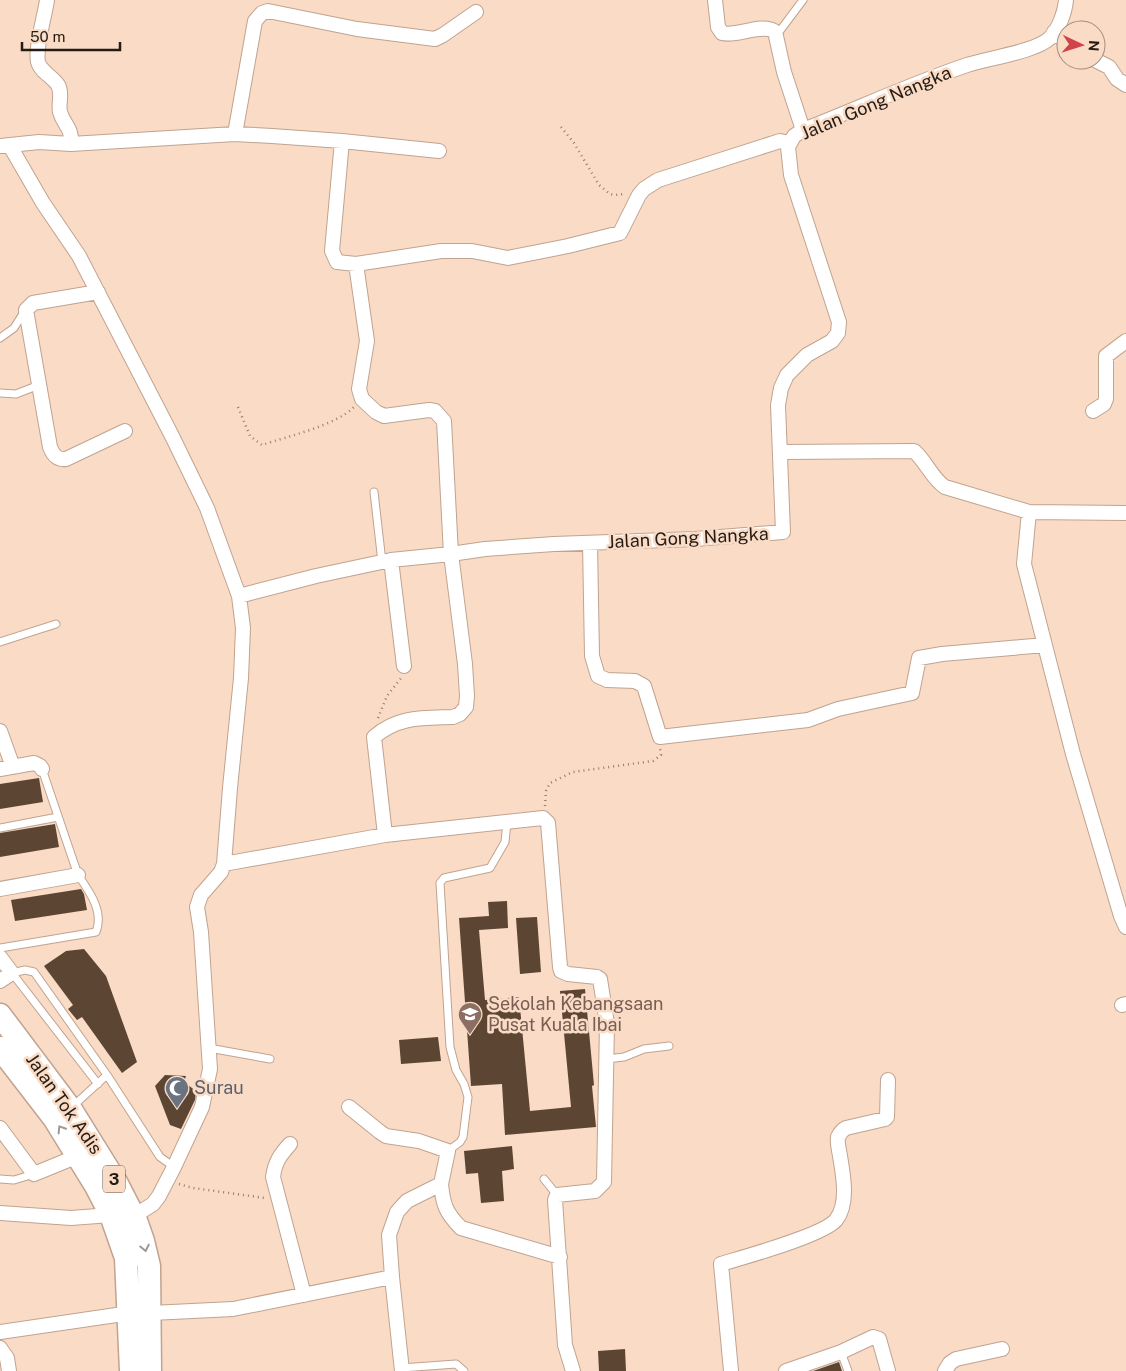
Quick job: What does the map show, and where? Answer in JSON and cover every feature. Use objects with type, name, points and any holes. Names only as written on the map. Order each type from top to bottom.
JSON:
[{"type":"main road","name":"Jalan Tok Adis","points":[[0,1015],[70,1108],[116,1182],[134,1216],[149,1266],[132,1371]]},
{"type":"main road","name":"Jalan Tok Adis","points":[[0,1048],[54,1118],[78,1156],[110,1215],[126,1258],[140,1313],[150,1371]]},
{"type":"street","points":[[47,0],[38,46],[38,62],[60,90],[61,113],[71,131],[71,144]]},
{"type":"street","points":[[716,0],[718,27],[722,33],[729,34],[766,28],[774,31],[784,72],[803,130]]},
{"type":"street","name":"Jalan Gong Nangka","points":[[239,596],[316,576],[387,561],[485,549],[695,539],[783,532],[778,405],[781,388],[787,375],[807,355],[832,341],[838,333],[840,322],[791,175],[788,147],[790,143],[794,136],[803,130],[967,65],[1030,48],[1049,39],[1065,10],[1066,0]]},
{"type":"street","points":[[235,134],[255,20],[262,13],[268,11],[357,29],[435,38],[443,35],[476,12]]},
{"type":"street","points":[[1106,66],[1117,79],[1126,85]]},
{"type":"street","points":[[134,1216],[153,1204],[171,1174],[202,1107],[210,1069],[201,932],[197,907],[201,895],[220,872],[224,864],[241,678],[242,628],[239,596],[207,508],[98,292],[79,256],[5,146],[46,142],[71,144],[235,134],[342,141],[439,151]]},
{"type":"street","points":[[342,141],[332,251],[337,262],[356,264],[441,251],[472,251],[508,258],[611,236],[620,233],[638,195],[658,180],[780,141],[790,143]]},
{"type":"street","points":[[356,264],[367,341],[358,389],[362,399],[376,412],[384,416],[429,410],[435,412],[444,420],[451,554],[466,664],[466,707],[460,714],[453,717],[403,720],[383,729],[374,737],[385,835]]},
{"type":"street","points":[[98,292],[33,303],[26,310],[50,447],[52,453],[57,458],[66,459],[125,431]]},
{"type":"street","points":[[1093,411],[1104,404],[1106,399],[1106,356],[1126,341]]},
{"type":"street","points":[[781,452],[914,451],[922,458],[939,483],[1029,512],[1126,513]]},
{"type":"street","points":[[1029,512],[1024,564],[1073,754],[1121,916],[1126,927]]},
{"type":"street","points":[[590,543],[592,656],[598,676],[608,680],[635,680],[644,686],[660,737],[808,720],[838,709],[912,693],[919,658],[942,654],[1046,646]]},
{"type":"street","points":[[387,561],[404,666]]},
{"type":"street","points":[[0,731],[7,768],[34,764],[42,769]]},
{"type":"street","points":[[224,864],[385,835],[543,818],[548,823],[560,967],[562,971],[568,974],[597,977],[600,979],[607,1024],[604,1182],[595,1191],[557,1195],[555,1200],[565,1345],[573,1371]]},
{"type":"street","points":[[0,889],[78,875]]},
{"type":"street","points":[[0,957],[12,973],[0,981]]},
{"type":"street","points":[[731,1371],[721,1264],[809,1235],[835,1222],[844,1200],[843,1171],[838,1137],[846,1128],[887,1117],[888,1080]]},
{"type":"street","points":[[349,1107],[386,1136],[419,1141],[448,1151],[441,1184],[443,1203],[450,1217],[461,1228],[560,1257]]},
{"type":"street","points":[[0,1128],[34,1174],[78,1156]]},
{"type":"street","points":[[290,1144],[278,1157],[274,1166],[274,1177],[304,1294]]},
{"type":"street","points":[[402,1369],[392,1277],[390,1235],[397,1212],[407,1201],[441,1184]]},
{"type":"street","points":[[0,1214],[70,1218],[110,1215]]},
{"type":"street","points":[[0,1332],[140,1313],[233,1309],[392,1277]]},
{"type":"street","points":[[786,1371],[841,1352],[873,1337],[880,1339],[888,1371]]},
{"type":"street","points":[[0,1348],[7,1358],[9,1371]]},
{"type":"street","points":[[945,1371],[950,1363],[956,1359],[1002,1349]]},
{"type":"lane","points":[[776,36],[802,0]]},
{"type":"lane","points":[[0,338],[14,328],[26,310]]},
{"type":"lane","points":[[0,393],[16,394],[39,385]]},
{"type":"lane","points":[[374,492],[387,561]]},
{"type":"lane","points":[[0,642],[56,624]]},
{"type":"lane","points":[[0,948],[96,932],[100,922],[88,889],[78,875],[42,769]]},
{"type":"lane","points":[[0,828],[58,817]]},
{"type":"lane","points":[[448,1151],[460,1142],[463,1137],[468,1097],[464,1084],[456,1070],[450,1047],[440,883],[444,878],[490,868],[505,842],[508,821]]},
{"type":"lane","points":[[98,1084],[12,973],[25,970],[34,972],[107,1075],[171,1174]]},
{"type":"lane","points":[[606,1059],[624,1057],[644,1050],[669,1046]]},
{"type":"lane","points":[[209,1048],[270,1059]]},
{"type":"lane","points":[[70,1108],[107,1075]]},
{"type":"lane","points":[[0,1179],[14,1180],[34,1174]]},
{"type":"lane","points":[[544,1179],[557,1195]]},
{"type":"lane","points":[[841,1352],[848,1371]]},
{"type":"lane","points":[[402,1369],[456,1364],[464,1371]]},
{"type":"path","points":[[561,127],[574,143],[593,176],[604,190],[615,195],[644,189]]},
{"type":"path","points":[[238,407],[250,436],[262,445],[326,424],[348,413],[362,399]]},
{"type":"path","points":[[374,737],[378,715],[387,696],[403,674],[404,666]]},
{"type":"path","points":[[543,818],[546,791],[550,783],[573,772],[654,761],[661,755],[660,737]]},
{"type":"path","points":[[171,1174],[193,1188],[269,1199],[279,1198]]},
{"type":"building","points":[[39,778],[43,802],[0,809],[0,784]]},
{"type":"building","points":[[55,824],[59,847],[0,857],[0,833]]},
{"type":"building","points":[[81,889],[84,894],[87,910],[15,921],[11,900]]},
{"type":"building","points":[[507,901],[508,928],[479,930],[485,1000],[519,997],[530,1111],[571,1107],[560,991],[585,989],[596,1127],[505,1135],[502,1084],[471,1086],[459,918],[489,916],[488,902]]},
{"type":"building","points":[[537,917],[541,972],[520,974],[516,918]]},
{"type":"building","points":[[84,949],[106,976],[137,1062],[122,1073],[82,1017],[77,1020],[68,1009],[73,1005],[44,966],[66,951]]},
{"type":"building","points":[[438,1037],[441,1061],[401,1064],[399,1040]]},
{"type":"building","name":"Surau","points":[[165,1075],[186,1076],[184,1082],[196,1091],[195,1100],[181,1129],[170,1125],[155,1086]]},
{"type":"building","points":[[512,1146],[514,1169],[502,1171],[504,1201],[481,1203],[478,1173],[466,1174],[464,1151]]},
{"type":"building","points":[[625,1349],[626,1371],[599,1371],[598,1351]]},
{"type":"building","points":[[839,1362],[842,1371],[813,1371]]},
{"type":"place","name":"Sekolah Kebangsaan Pusat Kuala Ibai","points":[[470,1035]]},
{"type":"place","name":"Surau","points":[[177,1109]]}]
